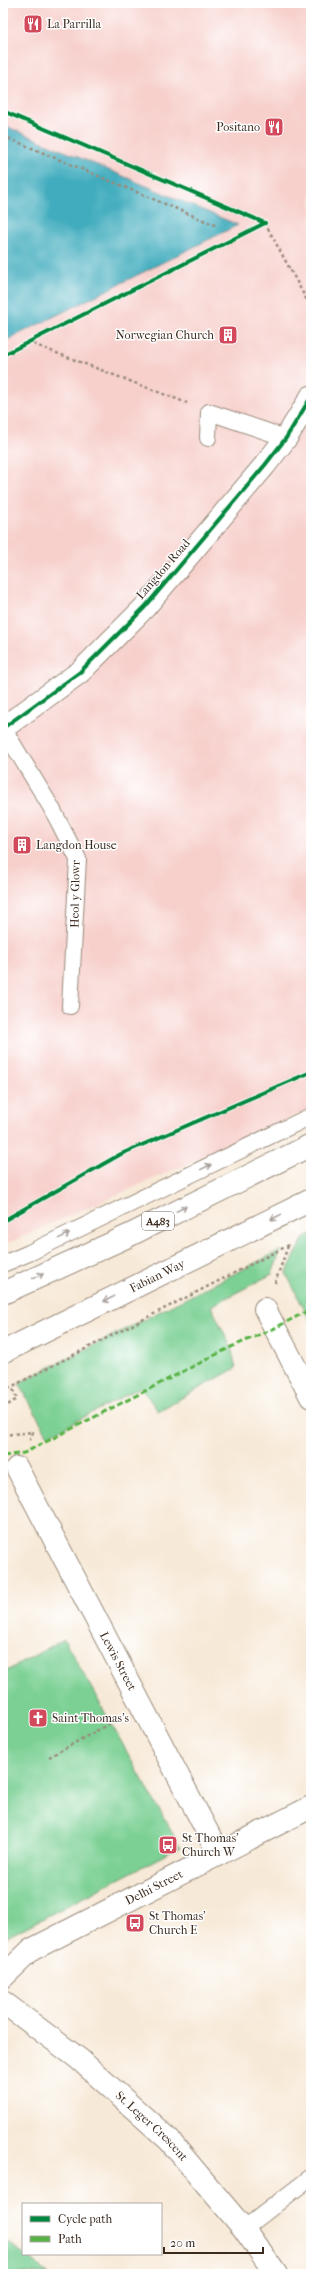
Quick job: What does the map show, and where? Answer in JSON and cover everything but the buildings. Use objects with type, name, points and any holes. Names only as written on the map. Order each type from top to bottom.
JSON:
[{"type":"main road","name":"Langdon Road","points":[[3,728],[80,672],[145,607],[286,438],[311,397]]},
{"type":"main road","name":"A483","points":[[3,1293],[128,1236],[311,1145]]},
{"type":"main road","name":"Fabian Way","points":[[3,1352],[311,1200]]},
{"type":"main road","points":[[265,1308],[311,1397]]},
{"type":"main road","points":[[3,1344],[39,1333]]},
{"type":"main road","name":"Lewis Street","points":[[17,1468],[219,1854]]},
{"type":"main road","name":"Delhi Street","points":[[3,1977],[31,1950],[311,1806]]},
{"type":"main road","name":"St. Leger Crescent","points":[[3,2002],[79,2059],[168,2140],[244,2229],[276,2274]]},
{"type":"lane","points":[[208,438],[209,412],[286,438]]},
{"type":"lane","name":"Heol y Glowr","points":[[3,728],[51,807],[78,859],[70,1006]]},
{"type":"lane","points":[[3,1264],[29,1253],[311,1116]]},
{"type":"lane","points":[[244,2229],[311,2177]]},
{"type":"path","points":[[3,136],[215,226]]},
{"type":"path","points":[[257,220],[265,223],[311,308]]},
{"type":"path","points":[[258,227],[265,223]]},
{"type":"path","points":[[22,345],[35,339]]},
{"type":"path","points":[[28,342],[209,412]]},
{"type":"path","points":[[3,1391],[293,1243]]},
{"type":"path","points":[[265,1308],[288,1245]]},
{"type":"path","points":[[3,1408],[17,1399],[12,1387]]},
{"type":"path","points":[[49,1757],[141,1706]]},
{"type":"shaded area","points":[[3,3],[311,3],[311,1109],[3,1245],[3,342],[238,225],[3,125]]},
{"type":"green space","points":[[311,1234],[311,1323],[286,1273],[304,1238]]},
{"type":"green space","points":[[281,1250],[272,1274],[211,1306],[231,1347],[236,1368],[158,1411],[141,1387],[48,1436],[19,1383]]},
{"type":"green space","points":[[64,1639],[180,1847],[3,1939],[3,1673]]},
{"type":"green space","points":[[3,2238],[22,2253],[22,2255],[24,2255],[48,2274],[3,2274]]},
{"type":"water","points":[[3,125],[238,225],[3,342]]},
{"type":"marked path","points":[[3,1456],[24,1453],[231,1347],[275,1328],[311,1309]]},
{"type":"cycle path","points":[[3,111],[265,223]]},
{"type":"cycle path","points":[[3,355],[265,223]]},
{"type":"cycle path","points":[[3,728],[80,672],[145,607],[265,465],[286,438],[311,397]]},
{"type":"cycle path","points":[[3,1221],[121,1154],[311,1072]]},
{"type":"place","name":"La Parrilla","points":[[33,24]]},
{"type":"place","name":"Positano","points":[[274,127]]},
{"type":"place","name":"Norwegian Church","points":[[228,335]]},
{"type":"place","name":"Langdon House","points":[[22,845]]},
{"type":"place","name":"Saint Thomas's","points":[[38,1718]]},
{"type":"place","name":"St Thomas' Church W","points":[[168,1845]]},
{"type":"place","name":"St Thomas' Church E","points":[[135,1923]]}]
